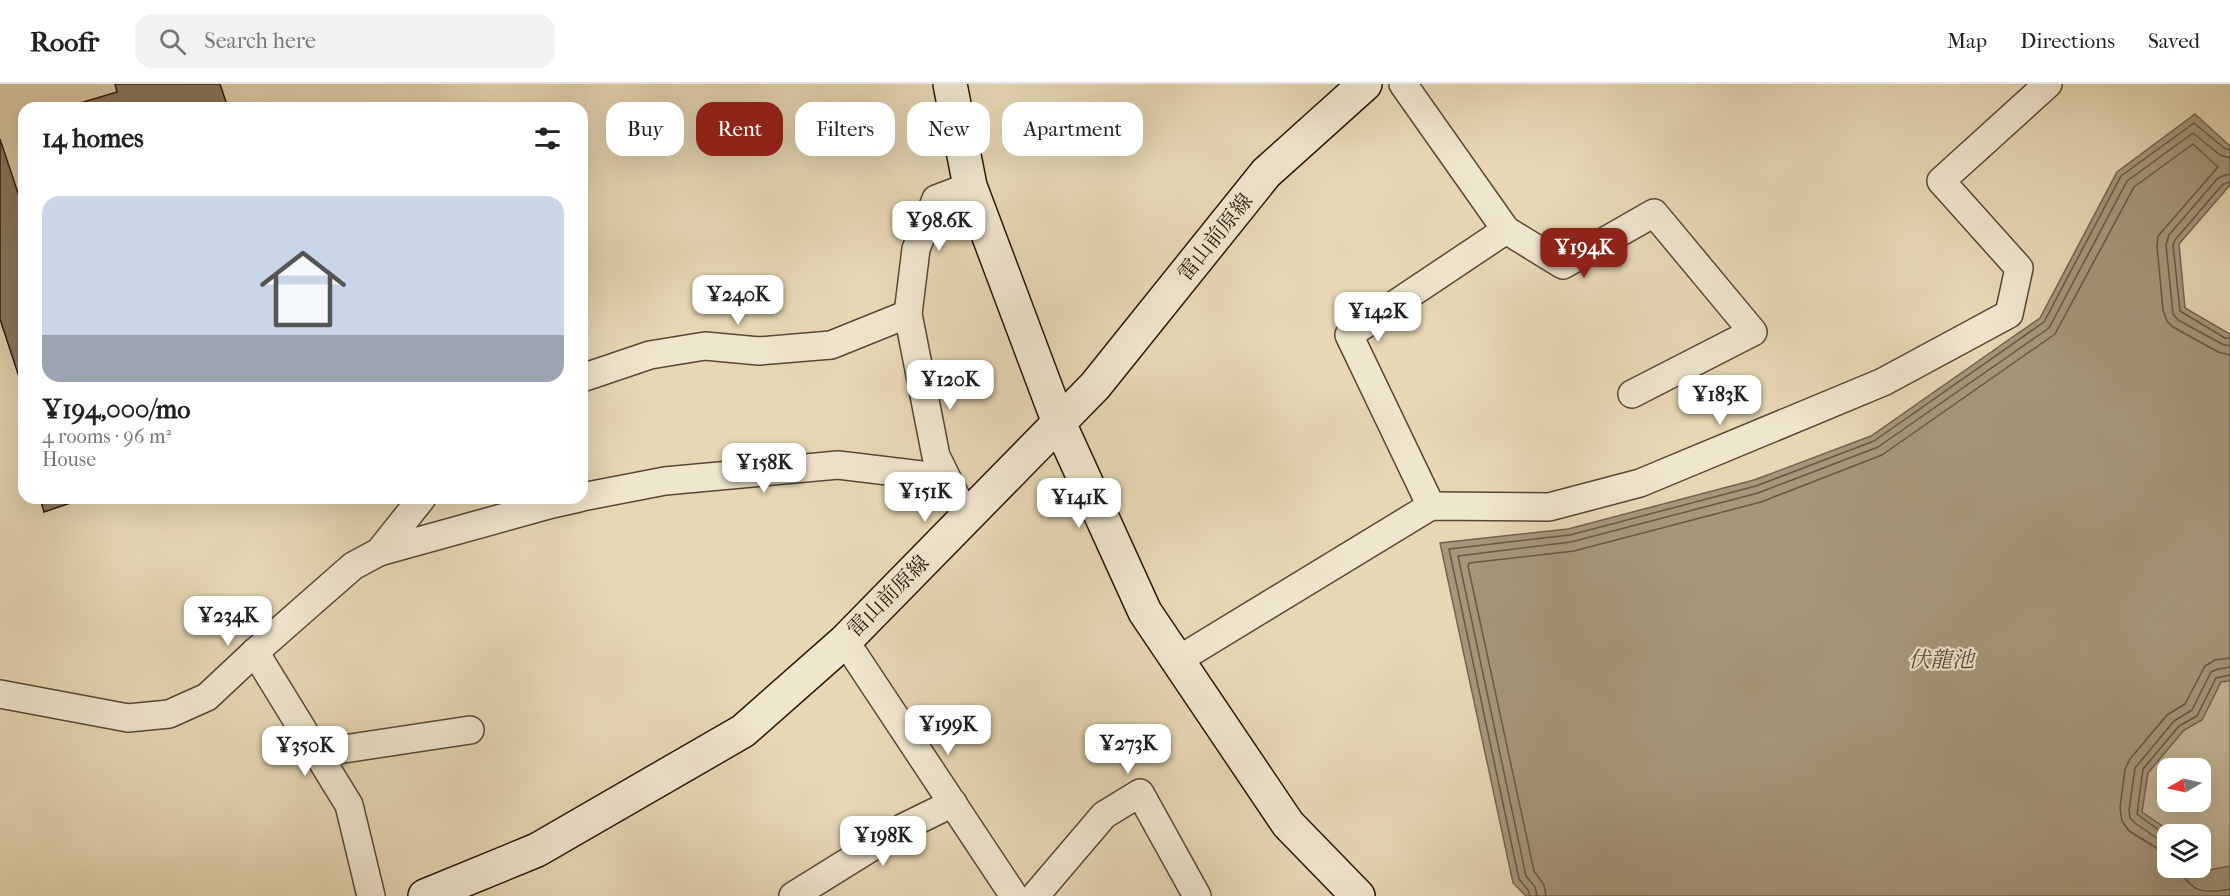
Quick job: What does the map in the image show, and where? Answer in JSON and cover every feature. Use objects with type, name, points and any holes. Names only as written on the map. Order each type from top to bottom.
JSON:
[{"type":"main road","points":[[950,84],[970,186],[1059,423],[1145,612],[1288,824],[1358,896]]},
{"type":"main road","name":"雷山前原線","points":[[425,896],[537,850],[742,731],[845,641],[1095,386],[1266,173],[1365,84]]},
{"type":"street","points":[[1403,84],[1506,230],[1563,265],[1654,213],[1753,332],[1632,394]]},
{"type":"street","points":[[1178,660],[1431,506],[1549,507],[1640,483],[1883,382],[2009,314],[2019,268],[1941,181],[2048,84]]},
{"type":"street","points":[[966,517],[936,456],[908,314],[916,249],[936,199],[970,186]]},
{"type":"street","points":[[1431,506],[1349,335],[1506,230]]},
{"type":"street","points":[[588,376],[650,355],[705,346],[759,351],[831,345],[908,314]]},
{"type":"street","points":[[588,497],[665,481],[838,465],[946,478]]},
{"type":"street","points":[[379,552],[417,504]]},
{"type":"street","points":[[0,694],[128,718],[170,714],[207,697],[353,566],[379,552],[552,504]]},
{"type":"street","points":[[845,641],[1014,896]]},
{"type":"street","points":[[255,652],[349,805],[371,896]]},
{"type":"street","points":[[317,753],[470,730]]},
{"type":"street","points":[[1035,896],[1104,814],[1140,793],[1197,896]]},
{"type":"street","points":[[794,896],[904,827],[953,803]]},
{"type":"shaded area","points":[[2230,658],[2230,878],[2212,881],[2209,878],[2211,824],[2157,824],[2157,828],[2134,815],[2134,770]]},
{"type":"water","name":"伏龍池","points":[[2195,114],[2230,146],[2230,185],[2179,244],[2185,308],[2230,334],[2230,681],[2221,682],[2202,720],[2184,730],[2161,758],[2157,758],[2157,762],[2148,773],[2142,812],[2159,824],[2157,824],[2157,878],[2211,878],[2211,870],[2230,866],[2230,896],[1526,896],[1513,883],[1440,543],[1568,529],[1754,480],[1871,436],[2040,318],[2117,172]]},
{"type":"building","points":[[115,84],[220,84],[226,102],[83,102],[117,92]]},
{"type":"building","points":[[0,139],[18,193],[18,374],[0,319]]},
{"type":"building","points":[[42,504],[67,504],[44,512]]}]
